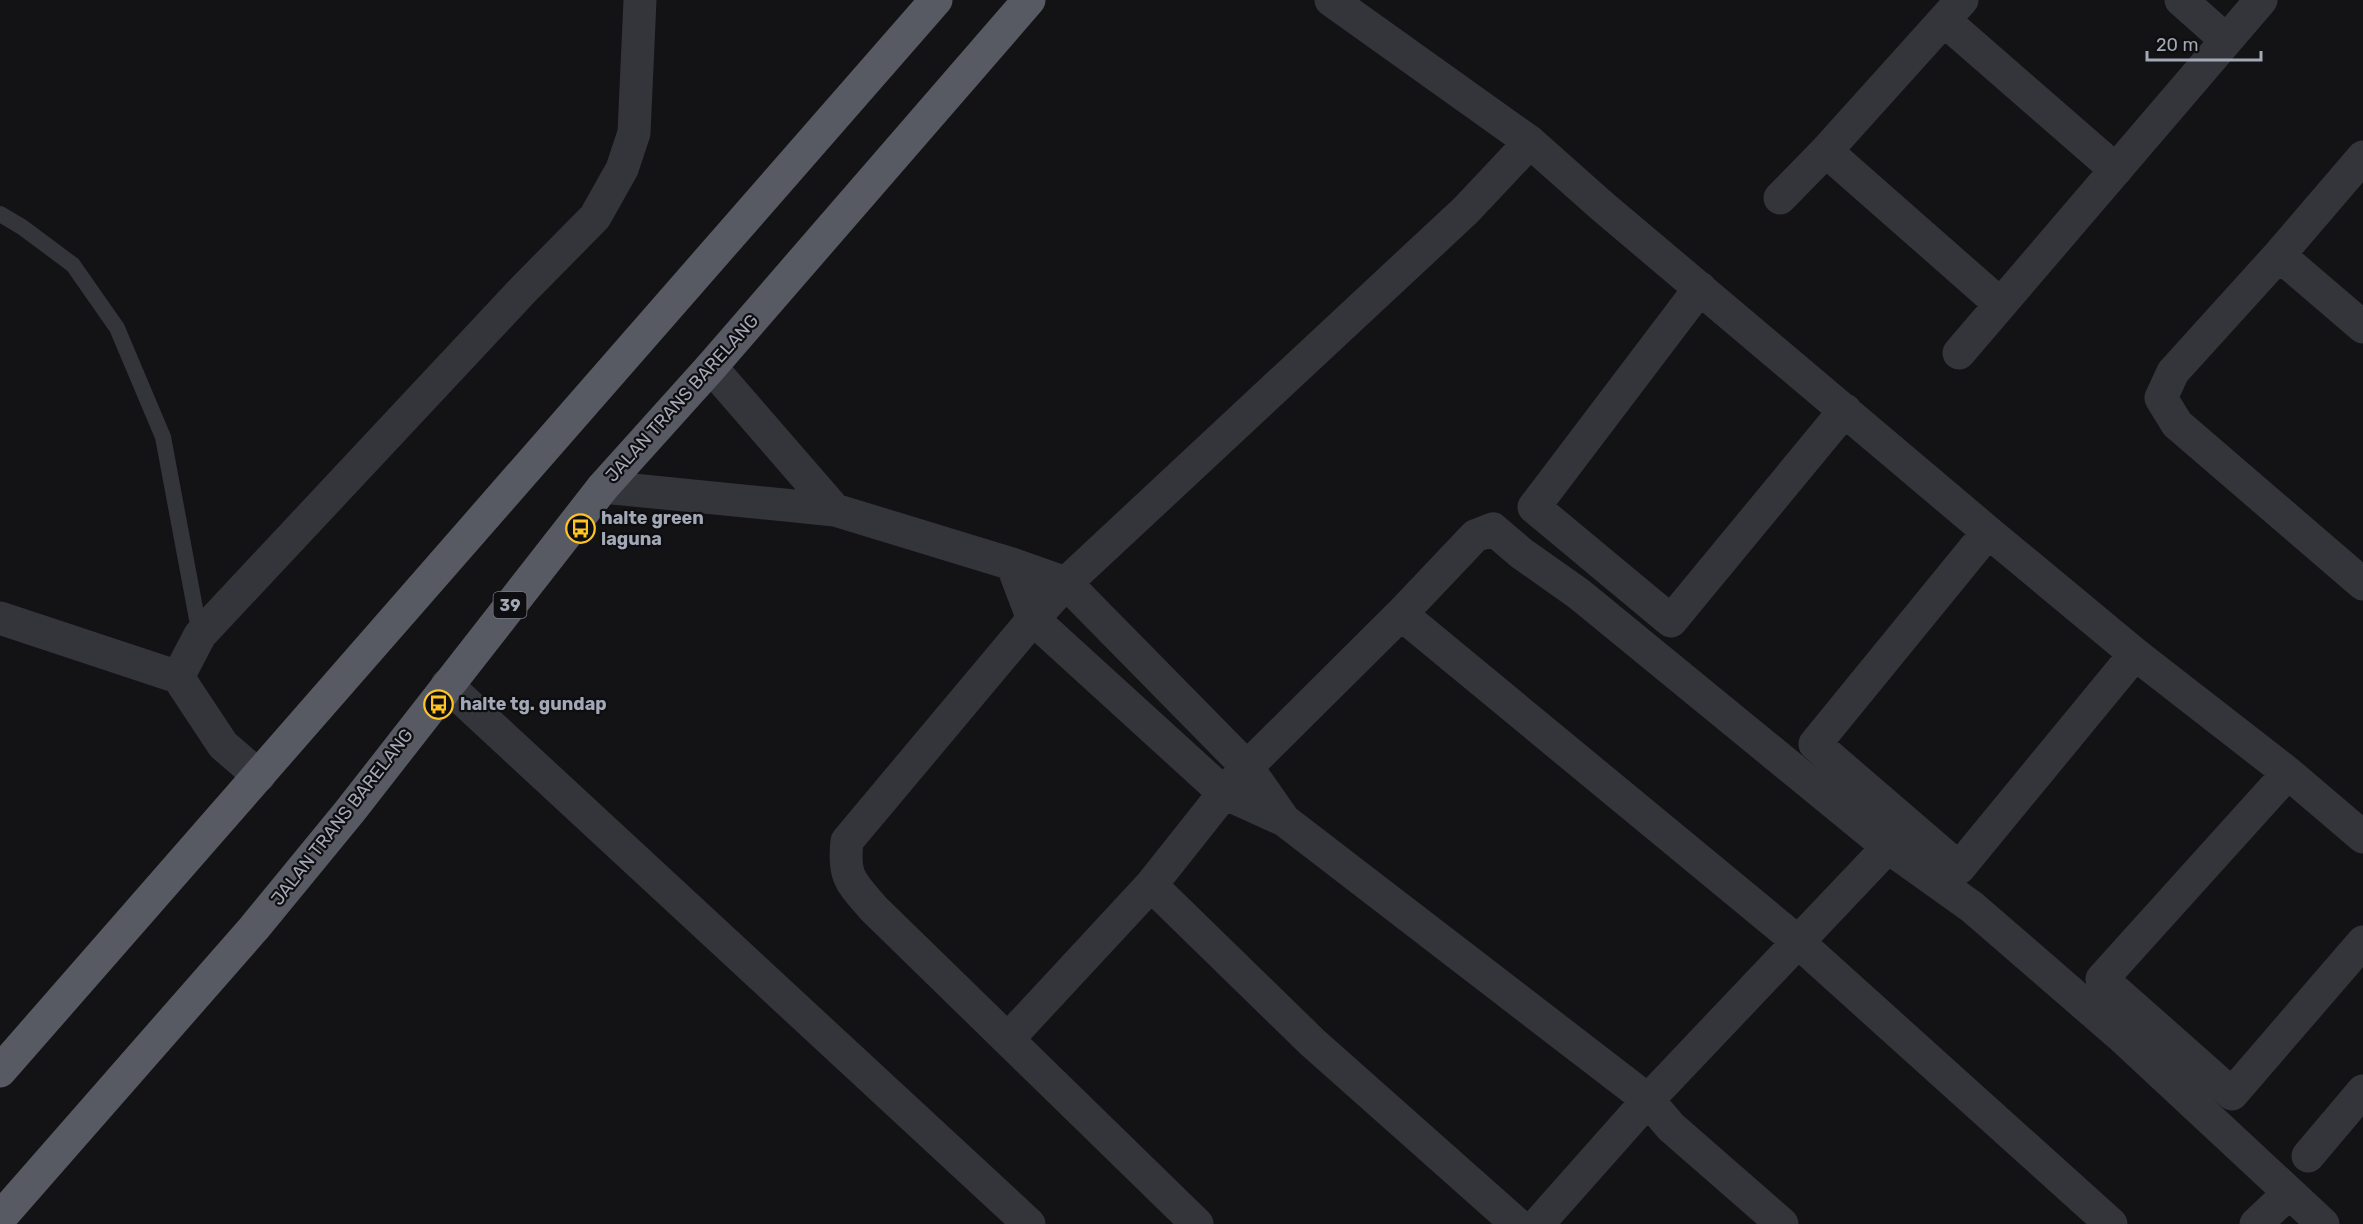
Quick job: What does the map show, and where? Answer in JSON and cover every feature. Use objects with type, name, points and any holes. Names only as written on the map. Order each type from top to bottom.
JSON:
[{"type":"highway","points":[[0,1071],[936,0]]},
{"type":"highway","name":"JALAN TRANS BARELANG","points":[[0,1218],[254,928],[357,802],[603,487],[711,367],[1029,0]]},
{"type":"street","points":[[178,677],[200,635],[523,290],[595,217],[622,169],[634,133],[640,0]]},
{"type":"street","points":[[1331,0],[1530,142],[1602,206],[1988,532],[2135,654],[2288,773],[2363,837]]},
{"type":"street","points":[[2181,0],[2226,40]]},
{"type":"street","points":[[1959,353],[2261,0]]},
{"type":"street","points":[[1779,198],[1826,151],[1954,10],[2116,170]]},
{"type":"street","points":[[1197,1224],[874,909],[850,881],[845,864],[847,841],[1033,619],[1066,583],[1466,210],[1530,142]]},
{"type":"street","points":[[1826,151],[2000,304]]},
{"type":"street","points":[[2363,157],[2279,255],[2173,372],[2162,398],[2176,424],[2363,584]]},
{"type":"street","points":[[2279,255],[2363,327]]},
{"type":"street","points":[[1700,288],[1534,507],[1671,621],[1845,410]]},
{"type":"street","points":[[711,367],[835,510]]},
{"type":"street","points":[[603,487],[835,510],[1012,564],[1066,583],[1247,767],[1284,820]]},
{"type":"street","points":[[1008,1039],[1151,885],[1247,767],[1401,614],[1475,536],[1493,529],[1521,553],[1580,594],[1888,847],[1972,907],[2121,1036],[2323,1224]]},
{"type":"street","points":[[1988,532],[1815,744],[1959,868],[2135,654]]},
{"type":"street","points":[[1012,564],[1033,619],[1224,793],[1284,820],[1648,1100],[1671,1127],[1782,1224]]},
{"type":"street","points":[[1401,614],[1797,941],[2111,1224]]},
{"type":"street","points":[[2,623],[178,677],[223,745],[259,776]]},
{"type":"street","points":[[447,685],[1029,1224]]},
{"type":"street","points":[[2288,773],[2102,979],[2232,1094],[2363,942]]},
{"type":"street","points":[[1538,1224],[1648,1100],[1888,847]]},
{"type":"street","points":[[1151,885],[1312,1042],[1517,1224]]},
{"type":"street","points":[[2308,1156],[2363,1091]]},
{"type":"street","points":[[2256,1224],[2289,1193]]},
{"type":"lane","points":[[0,214],[22,227],[73,265],[117,328],[163,437],[200,635]]},
{"type":"place","name":"halte green laguna","points":[[580,528]]},
{"type":"place","name":"halte tg. gundap","points":[[439,704]]}]
